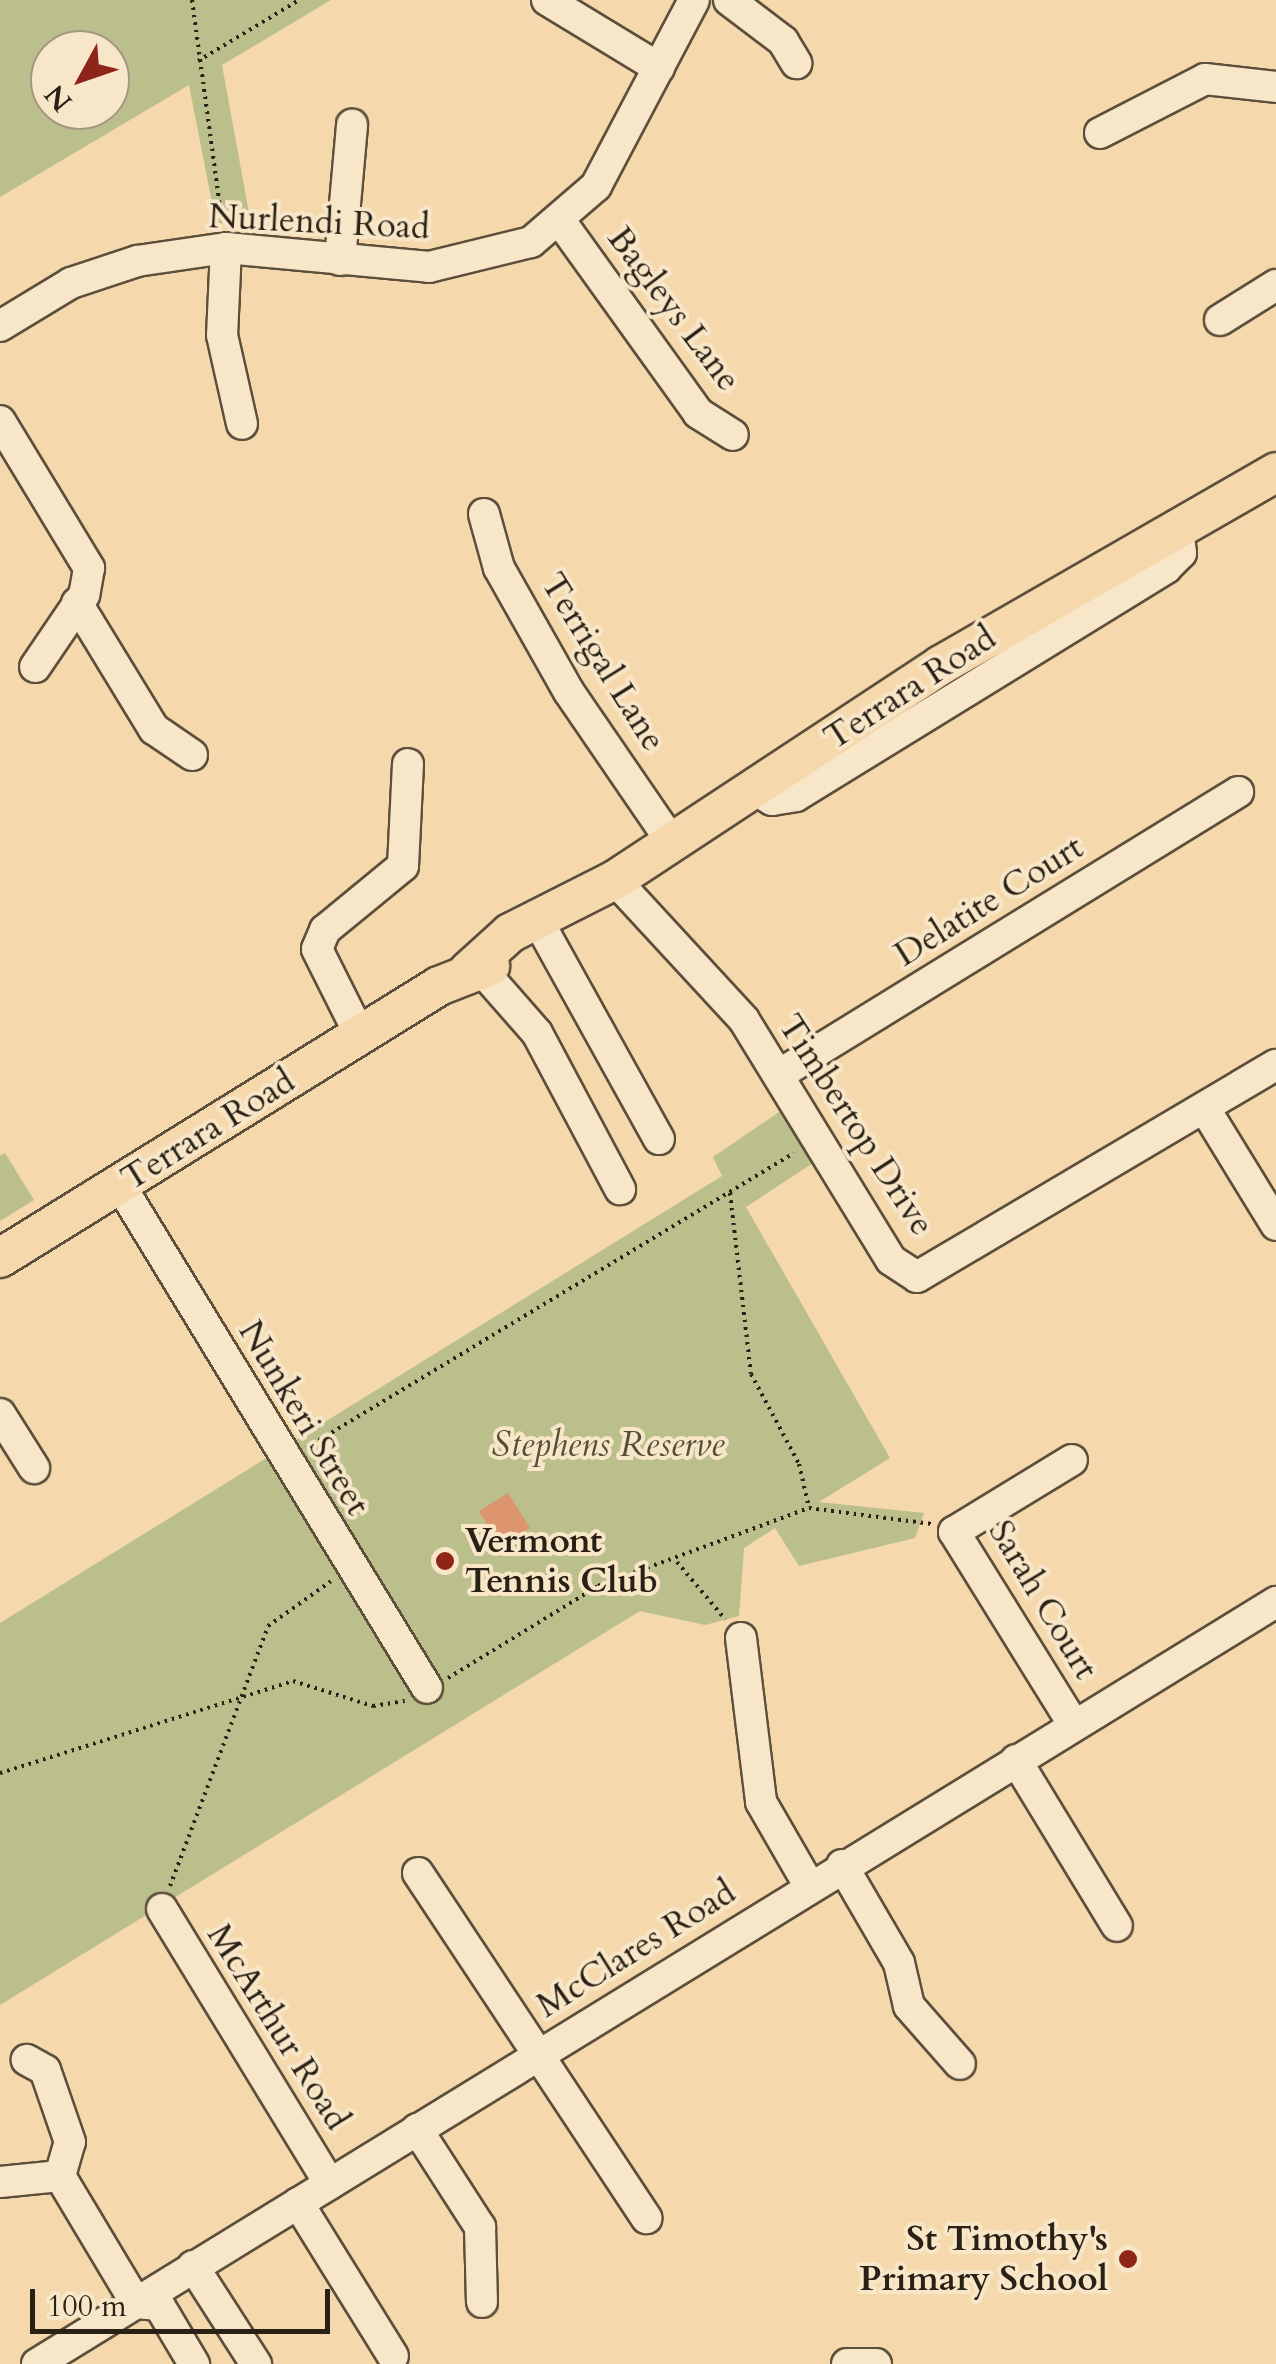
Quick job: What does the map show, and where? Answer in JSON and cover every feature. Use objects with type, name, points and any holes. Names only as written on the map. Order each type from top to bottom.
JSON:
[{"type":"main road","name":"Terrara Road","points":[[0,1258],[673,844],[956,656],[1276,472]]},
{"type":"street","points":[[547,0],[659,68]]},
{"type":"street","name":"Nurlendi Road","points":[[0,326],[88,278],[226,248],[340,260],[466,263],[561,222],[620,150],[694,0]]},
{"type":"street","points":[[729,0],[783,40],[796,63]]},
{"type":"street","points":[[1100,133],[1205,79],[1276,87]]},
{"type":"street","points":[[340,260],[352,125]]},
{"type":"street","name":"Bagleys Lane","points":[[561,222],[698,412],[733,434]]},
{"type":"street","points":[[226,248],[222,336],[242,424]]},
{"type":"street","points":[[1220,320],[1276,285]]},
{"type":"street","points":[[0,421],[89,568],[78,603],[36,667]]},
{"type":"street","name":"Terrigal Lane","points":[[484,514],[499,568],[568,692],[673,844]]},
{"type":"street","points":[[78,603],[154,729],[192,755]]},
{"type":"street","points":[[360,1035],[317,949],[325,930],[402,866],[408,764]]},
{"type":"street","name":"Delatite Court","points":[[780,1074],[1238,792]]},
{"type":"street","name":"Timbertop Drive","points":[[615,880],[733,1006],[780,1074],[891,1260],[917,1277],[1206,1110],[1276,1065]]},
{"type":"street","points":[[545,923],[660,1139]]},
{"type":"street","points":[[474,967],[537,1033],[620,1188]]},
{"type":"street","points":[[1206,1110],[1276,1224]]},
{"type":"street","name":"Nunkeri Street","points":[[120,1185],[427,1688]]},
{"type":"street","points":[[0,1414],[34,1468]]},
{"type":"street","name":"Sarah Court","points":[[1072,1460],[954,1532],[1072,1722]]},
{"type":"street","name":"McClares Road","points":[[37,2364],[1072,1722],[1275,1605]]},
{"type":"street","points":[[741,1638],[762,1802],[809,1885]]},
{"type":"street","points":[[1016,1760],[1118,1926]]},
{"type":"street","points":[[842,1865],[899,1964],[909,2006],[960,2064]]},
{"type":"street","points":[[418,1873],[646,2218]]},
{"type":"street","name":"McArthur Road","points":[[162,1909],[330,2184]]},
{"type":"street","points":[[27,2060],[45,2070],[60,2098],[70,2142],[60,2176],[136,2303],[159,2305],[194,2364]]},
{"type":"street","points":[[417,2129],[480,2226],[482,2302]]},
{"type":"street","points":[[0,2182],[60,2176]]},
{"type":"street","points":[[298,2202],[394,2356]]},
{"type":"street","points":[[194,2266],[256,2364]]},
{"type":"street","points":[[848,2364],[876,2364]]},
{"type":"path","points":[[192,0],[226,248]]},
{"type":"path","points":[[198,61],[299,0]]},
{"type":"path","points":[[286,1461],[817,1140]]},
{"type":"path","points":[[730,1192],[751,1374],[799,1464],[810,1508]]},
{"type":"path","points":[[0,1773],[246,1691],[293,1680],[373,1706],[427,1688],[598,1586],[677,1562],[810,1508],[954,1532]]},
{"type":"path","points":[[162,1909],[268,1626],[320,1594],[346,1558]]},
{"type":"path","points":[[677,1562],[741,1638]]},
{"type":"green space","points":[[0,0],[331,0],[222,65],[251,224],[216,223],[189,85],[130,120],[130,30],[30,30],[30,130],[113,130],[0,197]]},
{"type":"green space","name":"Stephens Reserve","points":[[788,1106],[816,1161],[746,1207],[890,1458],[819,1502],[924,1513],[915,1538],[799,1566],[775,1528],[744,1548],[739,1616],[705,1625],[640,1611],[0,2005],[0,1623],[722,1176],[713,1157]]},
{"type":"green space","points":[[5,1153],[34,1200],[0,1221],[0,1156]]},
{"type":"building","points":[[508,1493],[530,1528],[501,1546],[479,1511]]},
{"type":"place","name":"Vermont Tennis Club","points":[[445,1561]]},
{"type":"place","name":"St Timothy's Primary School","points":[[1128,2259]]}]
